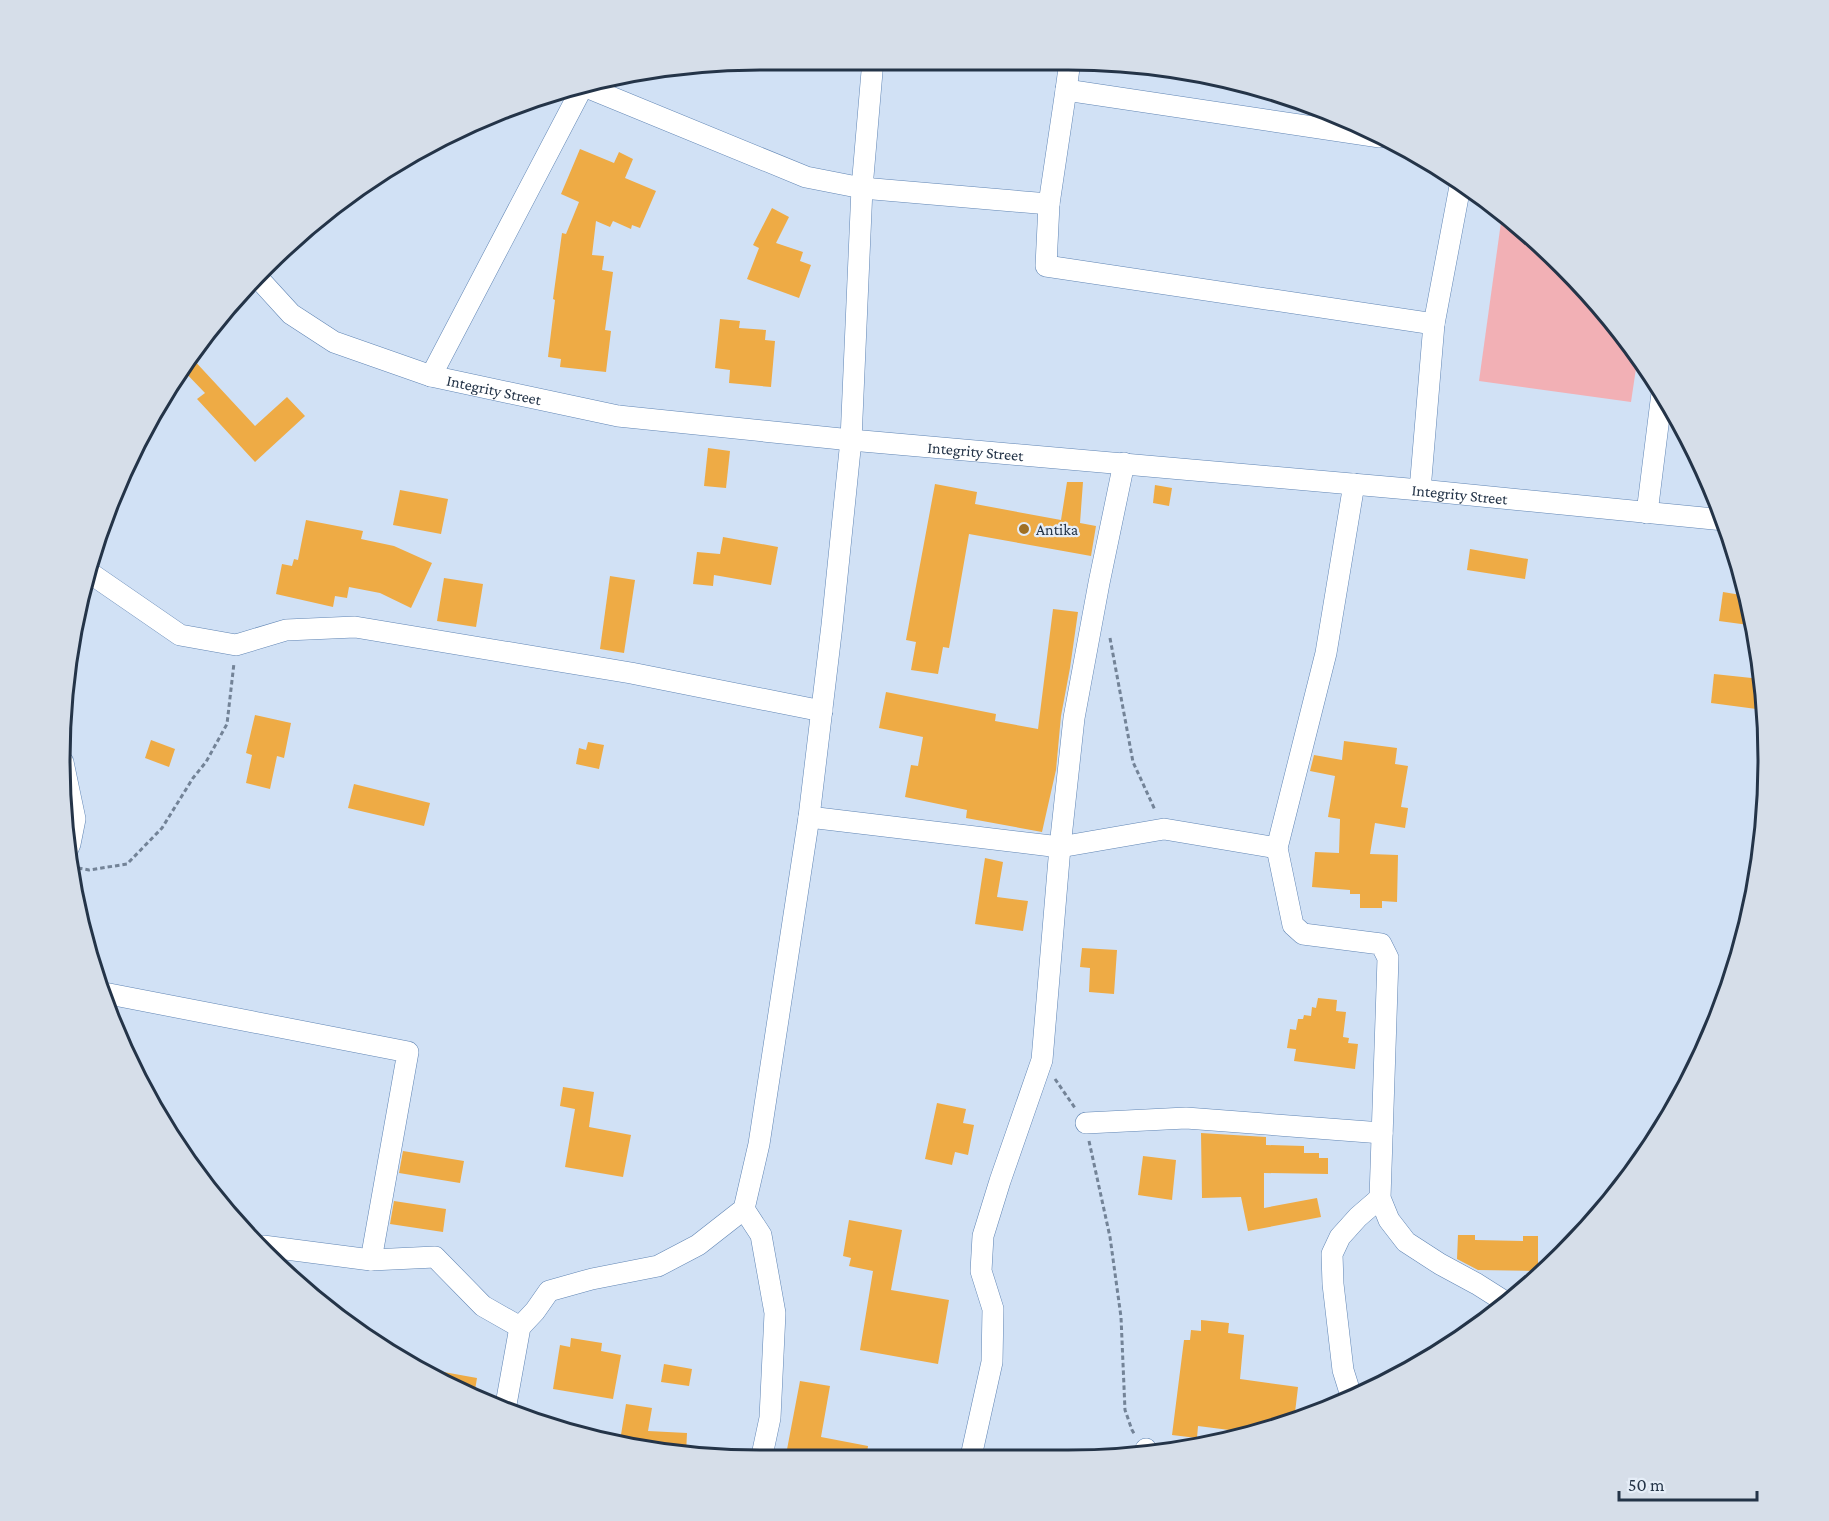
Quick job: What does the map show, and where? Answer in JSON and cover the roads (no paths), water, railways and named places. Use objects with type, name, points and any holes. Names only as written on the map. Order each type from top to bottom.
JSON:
[{"type":"street","points":[[506,1402],[520,1327],[549,1291],[592,1279],[658,1266],[698,1245],[744,1209],[759,1144],[809,817],[822,711],[851,440],[862,188],[872,70]]},
{"type":"street","points":[[1069,70],[1049,204],[1046,266],[1434,324]]},
{"type":"street","points":[[1066,90],[1352,132]]},
{"type":"street","points":[[596,91],[806,177],[862,188],[1049,204]]},
{"type":"street","points":[[431,376],[575,96]]},
{"type":"street","points":[[1420,490],[1434,324],[1459,192]]},
{"type":"street","name":"Integrity Street","points":[[263,284],[291,314],[334,342],[431,376],[618,416],[851,440],[1420,490],[1715,519]]},
{"type":"street","points":[[1647,513],[1660,407]]},
{"type":"street","points":[[972,1450],[992,1362],[993,1309],[981,1271],[983,1236],[1042,1060],[1060,847],[1074,718],[1124,463]]},
{"type":"street","points":[[1354,484],[1326,653],[1277,848],[1293,925],[1303,934],[1381,944],[1388,958],[1380,1198],[1389,1220],[1406,1242],[1501,1298]]},
{"type":"street","points":[[96,577],[180,635],[236,645],[285,630],[355,627],[631,673],[822,711]]},
{"type":"street","points":[[72,804],[75,819],[74,825]]},
{"type":"street","points":[[809,817],[1060,847],[1164,829],[1277,848]]},
{"type":"street","points":[[112,994],[408,1052],[371,1260]]},
{"type":"street","points":[[1086,1123],[1186,1118],[1382,1133]]},
{"type":"street","points":[[1349,1390],[1343,1370],[1333,1284],[1332,1254],[1340,1237],[1380,1198]]},
{"type":"street","points":[[744,1209],[761,1235],[776,1313],[770,1418],[763,1450]]},
{"type":"street","points":[[272,1247],[371,1260],[435,1257],[483,1306],[520,1327]]},
{"type":"place","name":"Antika","points":[[1024,529]]}]
